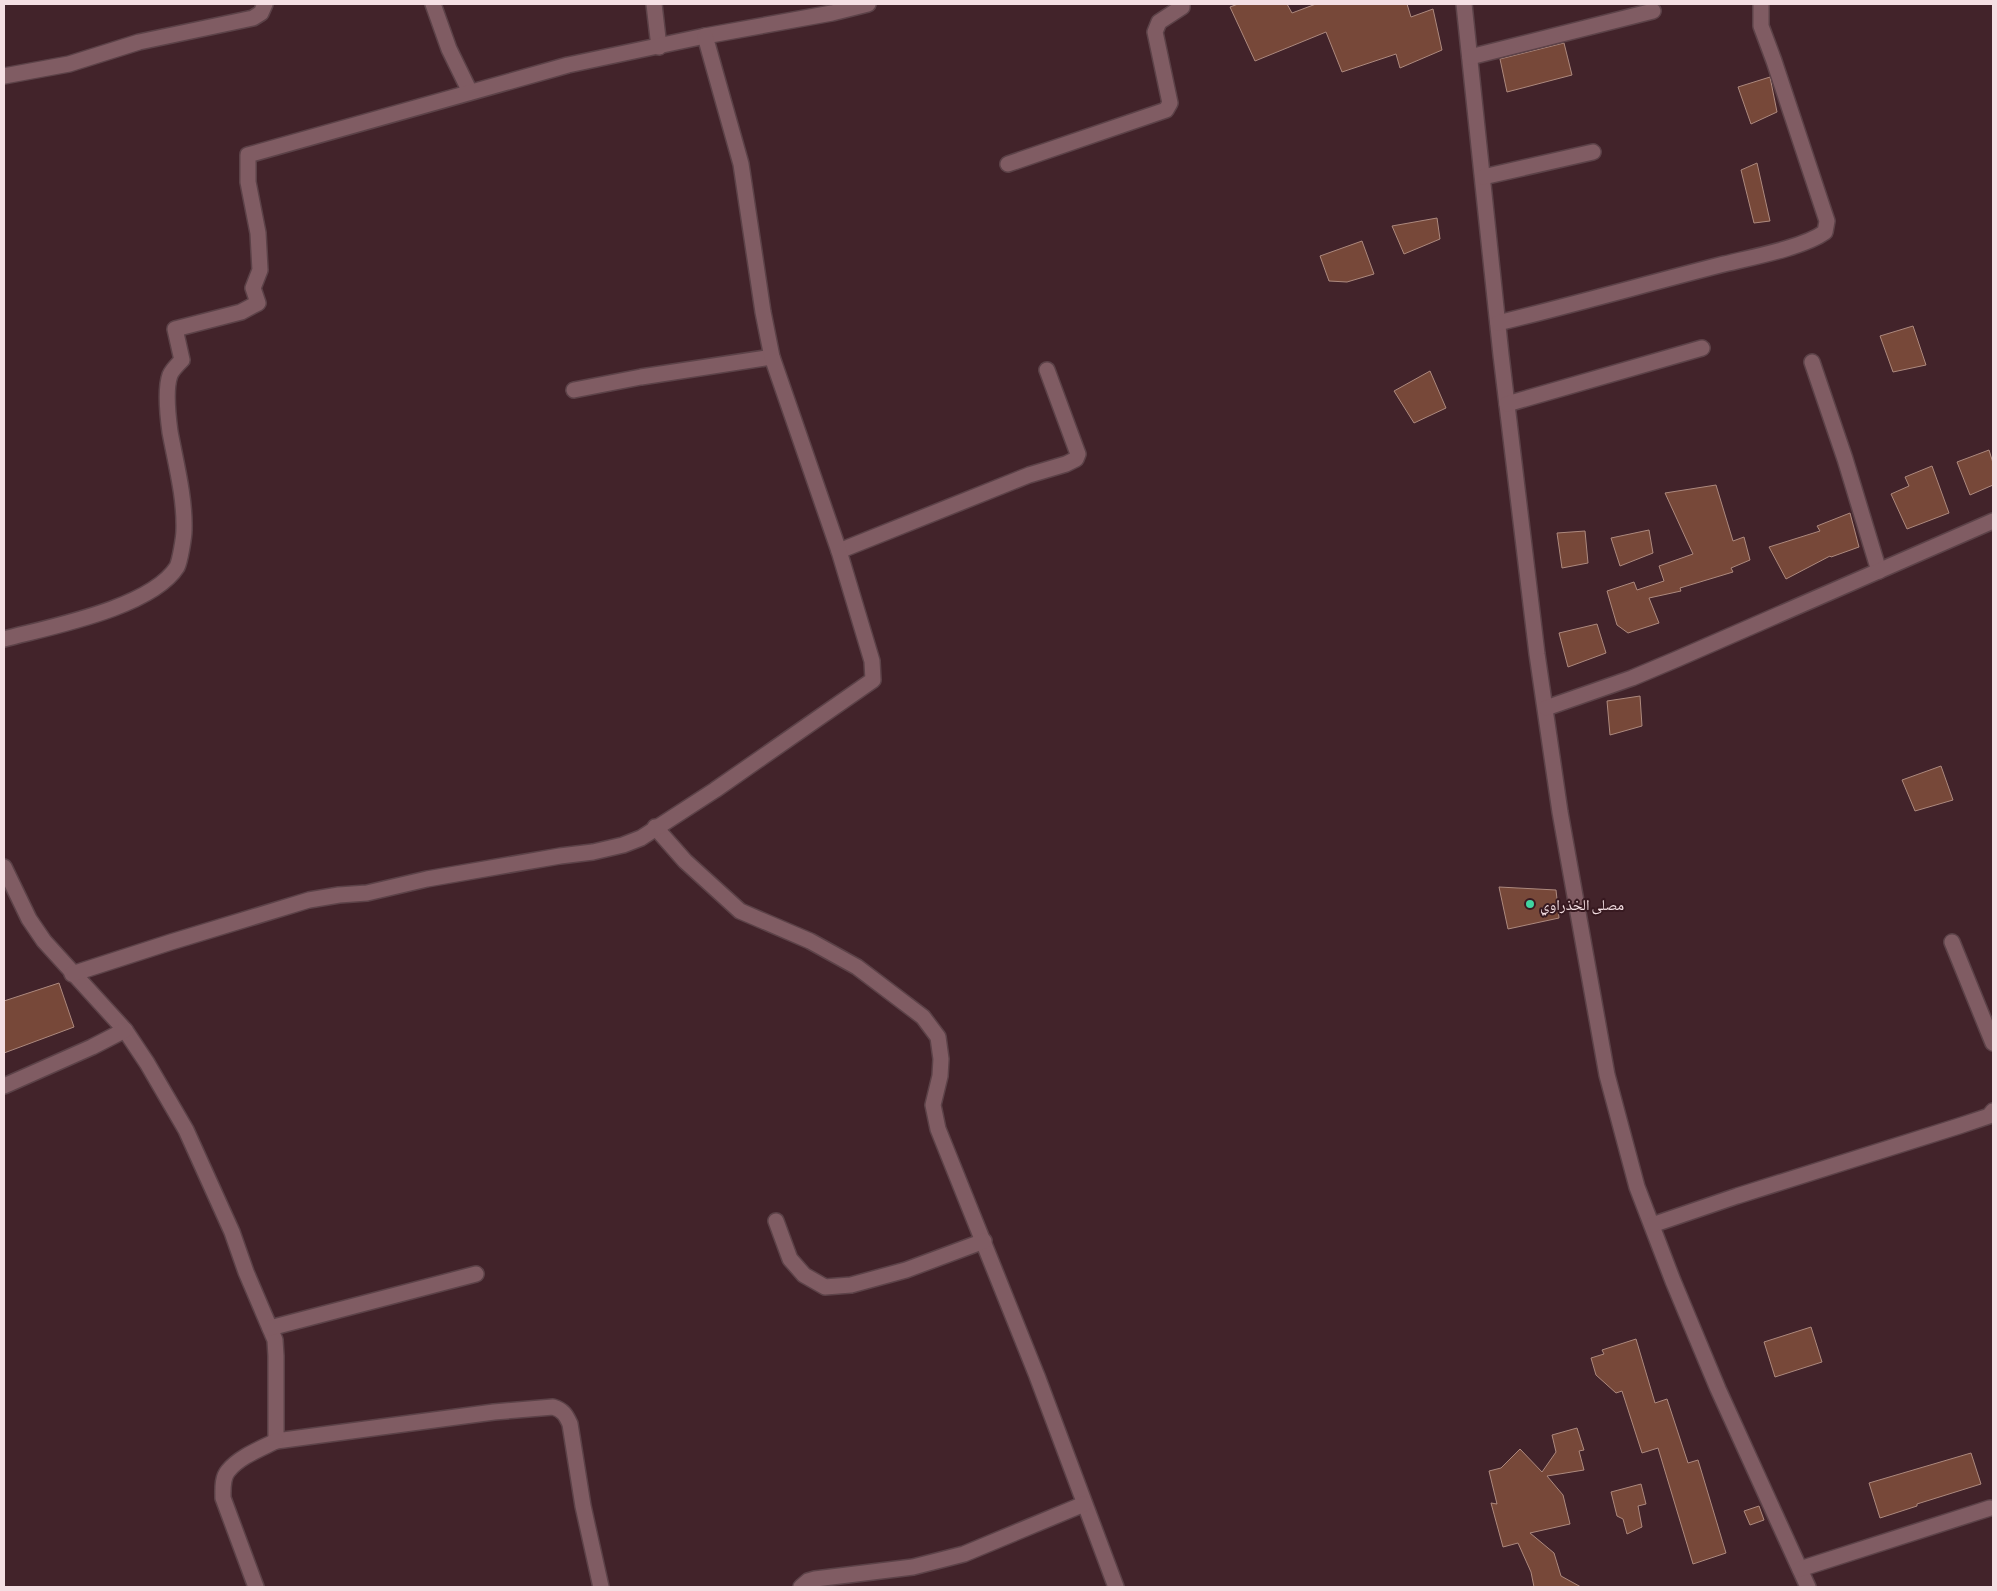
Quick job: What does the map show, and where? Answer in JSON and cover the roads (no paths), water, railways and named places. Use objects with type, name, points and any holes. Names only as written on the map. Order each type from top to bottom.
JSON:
[{"type":"street","points":[[4,76],[69,64],[138,42],[253,18],[261,13],[265,4]]},
{"type":"street","points":[[434,4],[449,49],[470,92]]},
{"type":"street","points":[[654,4],[659,46]]},
{"type":"street","points":[[4,639],[106,612],[144,596],[165,579],[177,566],[185,532],[169,421],[168,395],[170,374],[182,360],[175,330],[241,312],[258,303],[253,288],[260,270],[258,233],[248,182],[248,155],[568,65],[830,8],[868,4]]},
{"type":"street","points":[[1008,164],[1166,110],[1170,103],[1156,32],[1159,22],[1182,7],[1182,4]]},
{"type":"street","points":[[1464,4],[1507,404],[1537,654],[1560,812],[1607,1075],[1637,1187],[1652,1226],[1710,1369],[1808,1587]]},
{"type":"street","points":[[1498,323],[1796,245],[1819,237],[1825,232],[1827,221],[1761,26],[1761,4]]},
{"type":"street","points":[[1470,57],[1653,11]]},
{"type":"street","points":[[72,974],[197,933],[309,900],[367,893],[465,872],[593,852],[623,845],[641,838],[655,827],[715,790],[873,680],[872,661],[840,551],[772,357],[760,294],[741,164],[705,36]]},
{"type":"street","points":[[1483,177],[1593,152]]},
{"type":"street","points":[[1507,404],[1702,348]]},
{"type":"street","points":[[574,390],[641,377],[772,357]]},
{"type":"street","points":[[1812,362],[1845,458],[1879,570]]},
{"type":"street","points":[[840,551],[1029,475],[1066,464],[1076,459],[1078,454],[1047,370]]},
{"type":"street","points":[[1546,708],[1677,660],[1993,521]]},
{"type":"street","points":[[655,827],[685,861],[740,911],[810,941],[858,967],[923,1016],[938,1037],[941,1059],[940,1076],[933,1105],[938,1130],[1037,1376],[1116,1587]]},
{"type":"street","points":[[4,867],[29,918],[44,941],[124,1030],[147,1063],[186,1130],[229,1222],[275,1340],[276,1441]]},
{"type":"street","points":[[1952,942],[1993,1043]]},
{"type":"street","points":[[4,1086],[92,1047],[124,1030]]},
{"type":"street","points":[[1652,1226],[1763,1188],[1966,1124],[1989,1116],[1993,1111]]},
{"type":"street","points":[[776,1221],[790,1259],[804,1275],[824,1287],[851,1285],[906,1270],[984,1241]]},
{"type":"street","points":[[270,1328],[476,1274]]},
{"type":"street","points":[[256,1587],[223,1498],[223,1483],[227,1472],[256,1450],[276,1441],[494,1412],[553,1407],[561,1410],[566,1415],[570,1424],[583,1506],[601,1587]]},
{"type":"street","points":[[801,1587],[808,1581],[815,1579],[913,1567],[964,1554],[1084,1504]]},
{"type":"street","points":[[1800,1569],[1990,1508]]},
{"type":"place","name":"مصلى الخذراوي","points":[[1530,904]]}]
